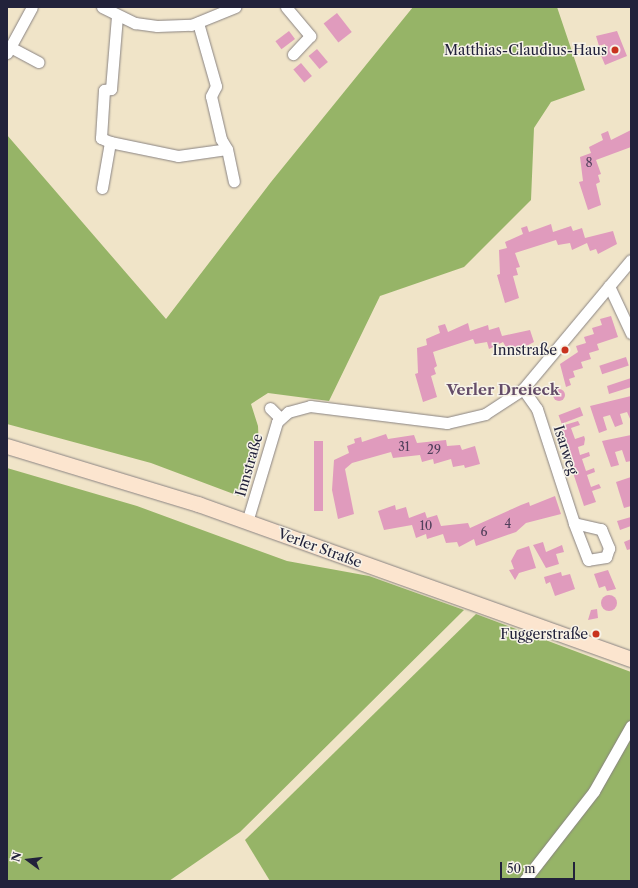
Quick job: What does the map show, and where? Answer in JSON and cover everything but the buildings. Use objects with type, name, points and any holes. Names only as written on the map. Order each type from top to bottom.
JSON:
[{"type":"main road","name":"Verler Straße","points":[[7,446],[98,471],[247,522],[631,659]]},
{"type":"street","points":[[32,7],[9,51],[38,62]]},
{"type":"street","points":[[102,7],[118,16],[157,26],[198,23],[235,7]]},
{"type":"street","points":[[286,7],[310,36],[293,54]]},
{"type":"street","points":[[118,16],[111,89],[104,90],[102,138],[110,142],[178,156],[227,149]]},
{"type":"street","points":[[198,23],[216,86],[211,96],[221,139],[227,149],[234,181]]},
{"type":"street","points":[[102,188],[110,142]]},
{"type":"street","points":[[270,408],[280,418],[298,407],[310,406],[458,423],[498,408],[523,389],[631,260]]},
{"type":"street","points":[[609,286],[631,333]]},
{"type":"street","name":"Isarweg","points":[[523,389],[537,409],[574,523]]},
{"type":"street","name":"Innstraße","points":[[247,522],[280,418]]},
{"type":"street","points":[[524,881],[594,791],[631,726]]},
{"type":"green space","points":[[413,7],[557,7],[585,90],[551,102],[534,128],[531,200],[464,267],[380,296],[329,401],[268,393],[251,404],[258,426],[259,448],[239,496],[151,463],[7,424],[7,135],[166,319],[271,182]]},
{"type":"green space","points":[[7,468],[137,506],[287,561],[369,576],[464,610],[240,832],[169,881],[7,881]]},
{"type":"green space","points":[[476,614],[631,672],[631,881],[270,881],[245,840]]},
{"type":"place","name":"Matthias-Claudius-Haus","points":[[615,50]]},
{"type":"place","name":"Innstraße","points":[[565,350]]},
{"type":"place","name":"Fuggerstraße","points":[[596,634]]},
{"type":"district","name":"Verler Dreieck","points":[[503,390]]}]
